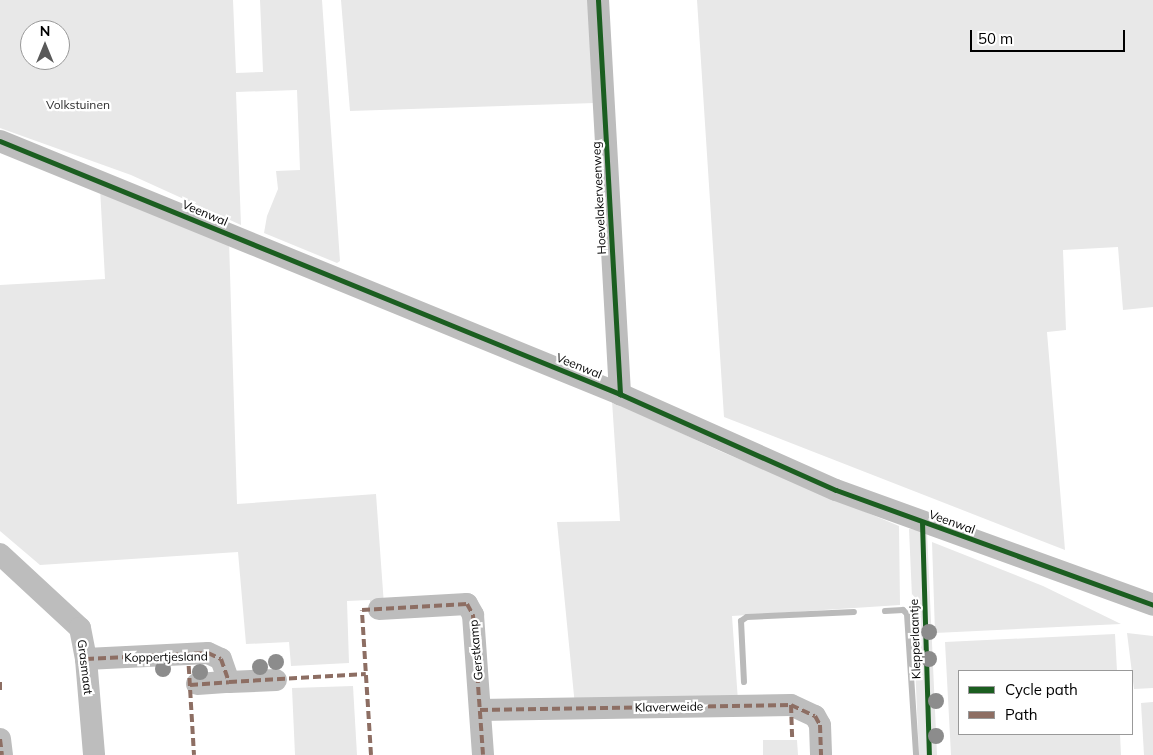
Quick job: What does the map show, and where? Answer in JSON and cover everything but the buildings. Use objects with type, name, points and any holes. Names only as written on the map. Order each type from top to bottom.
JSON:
[{"type":"street","name":"Hoevelakerveenweg","points":[[598,0],[620,394]]},
{"type":"street","name":"Veenwal","points":[[0,141],[620,394],[836,490],[1153,604]]},
{"type":"street","name":"Grasmaat","points":[[0,554],[80,628],[86,660],[94,755]]},
{"type":"street","name":"Gerstkamp","points":[[379,609],[467,604],[473,614],[484,755]]},
{"type":"street","name":"Koppertjesland","points":[[86,660],[208,653],[221,659],[229,682]]},
{"type":"street","points":[[197,684],[276,680]]},
{"type":"street","name":"Klaverweide","points":[[480,710],[791,705],[815,716],[820,725],[821,755]]},
{"type":"street","points":[[0,739],[2,755]]},
{"type":"green space","name":"Volkstuinen","points":[[0,0],[233,0],[236,73],[263,72],[260,0],[322,0],[340,261],[337,263],[264,233],[267,216],[278,189],[276,171],[300,170],[297,90],[236,92],[241,225],[131,175],[0,128]]},
{"type":"green space","points":[[341,0],[588,0],[595,103],[350,111]]},
{"type":"green space","points":[[697,0],[1153,0],[1153,307],[1123,310],[1118,247],[1063,250],[1066,330],[1047,332],[1065,550],[724,417]]},
{"type":"green space","points":[[100,188],[229,240],[237,504],[376,494],[384,605],[370,606],[370,600],[347,601],[349,663],[291,666],[289,642],[246,644],[238,552],[40,565],[0,531],[0,285],[105,279]]},
{"type":"green space","points":[[612,401],[722,452],[899,526],[900,605],[732,616],[738,701],[575,706],[557,522],[620,521]]},
{"type":"green space","points":[[909,529],[927,531],[937,755],[919,755]]},
{"type":"green space","points":[[932,542],[1043,586],[1121,624],[935,633]]},
{"type":"green space","points":[[1127,633],[1153,636],[1153,688],[1134,689]]},
{"type":"green space","points":[[1115,634],[1117,670],[958,670],[958,735],[1120,735],[1121,755],[951,755],[945,642]]},
{"type":"green space","points":[[353,686],[357,755],[295,755],[292,688]]},
{"type":"green space","points":[[1153,702],[1153,755],[1144,755],[1141,703]]},
{"type":"green space","points":[[763,740],[797,740],[798,755],[763,755]]},
{"type":"waterway","points":[[885,611],[903,610],[907,614],[916,755]]},
{"type":"waterway","points":[[744,682],[741,621],[747,617],[854,612]]},
{"type":"marked path","points":[[371,755],[362,610],[467,604],[473,615],[483,755]]},
{"type":"marked path","points":[[86,659],[208,653],[221,659],[229,682],[366,674]]},
{"type":"marked path","points":[[188,654],[194,755]]},
{"type":"marked path","points":[[0,682],[0,691]]},
{"type":"marked path","points":[[190,685],[229,682]]},
{"type":"marked path","points":[[791,705],[792,740]]},
{"type":"marked path","points":[[480,710],[791,705],[815,716],[820,725],[821,755]]},
{"type":"marked path","points":[[0,739],[2,755]]},
{"type":"cycle path","points":[[598,0],[620,394]]},
{"type":"cycle path","points":[[0,141],[620,394],[836,490],[1153,605]]},
{"type":"cycle path","name":"Klepperlaantje","points":[[922,522],[929,755]]}]
